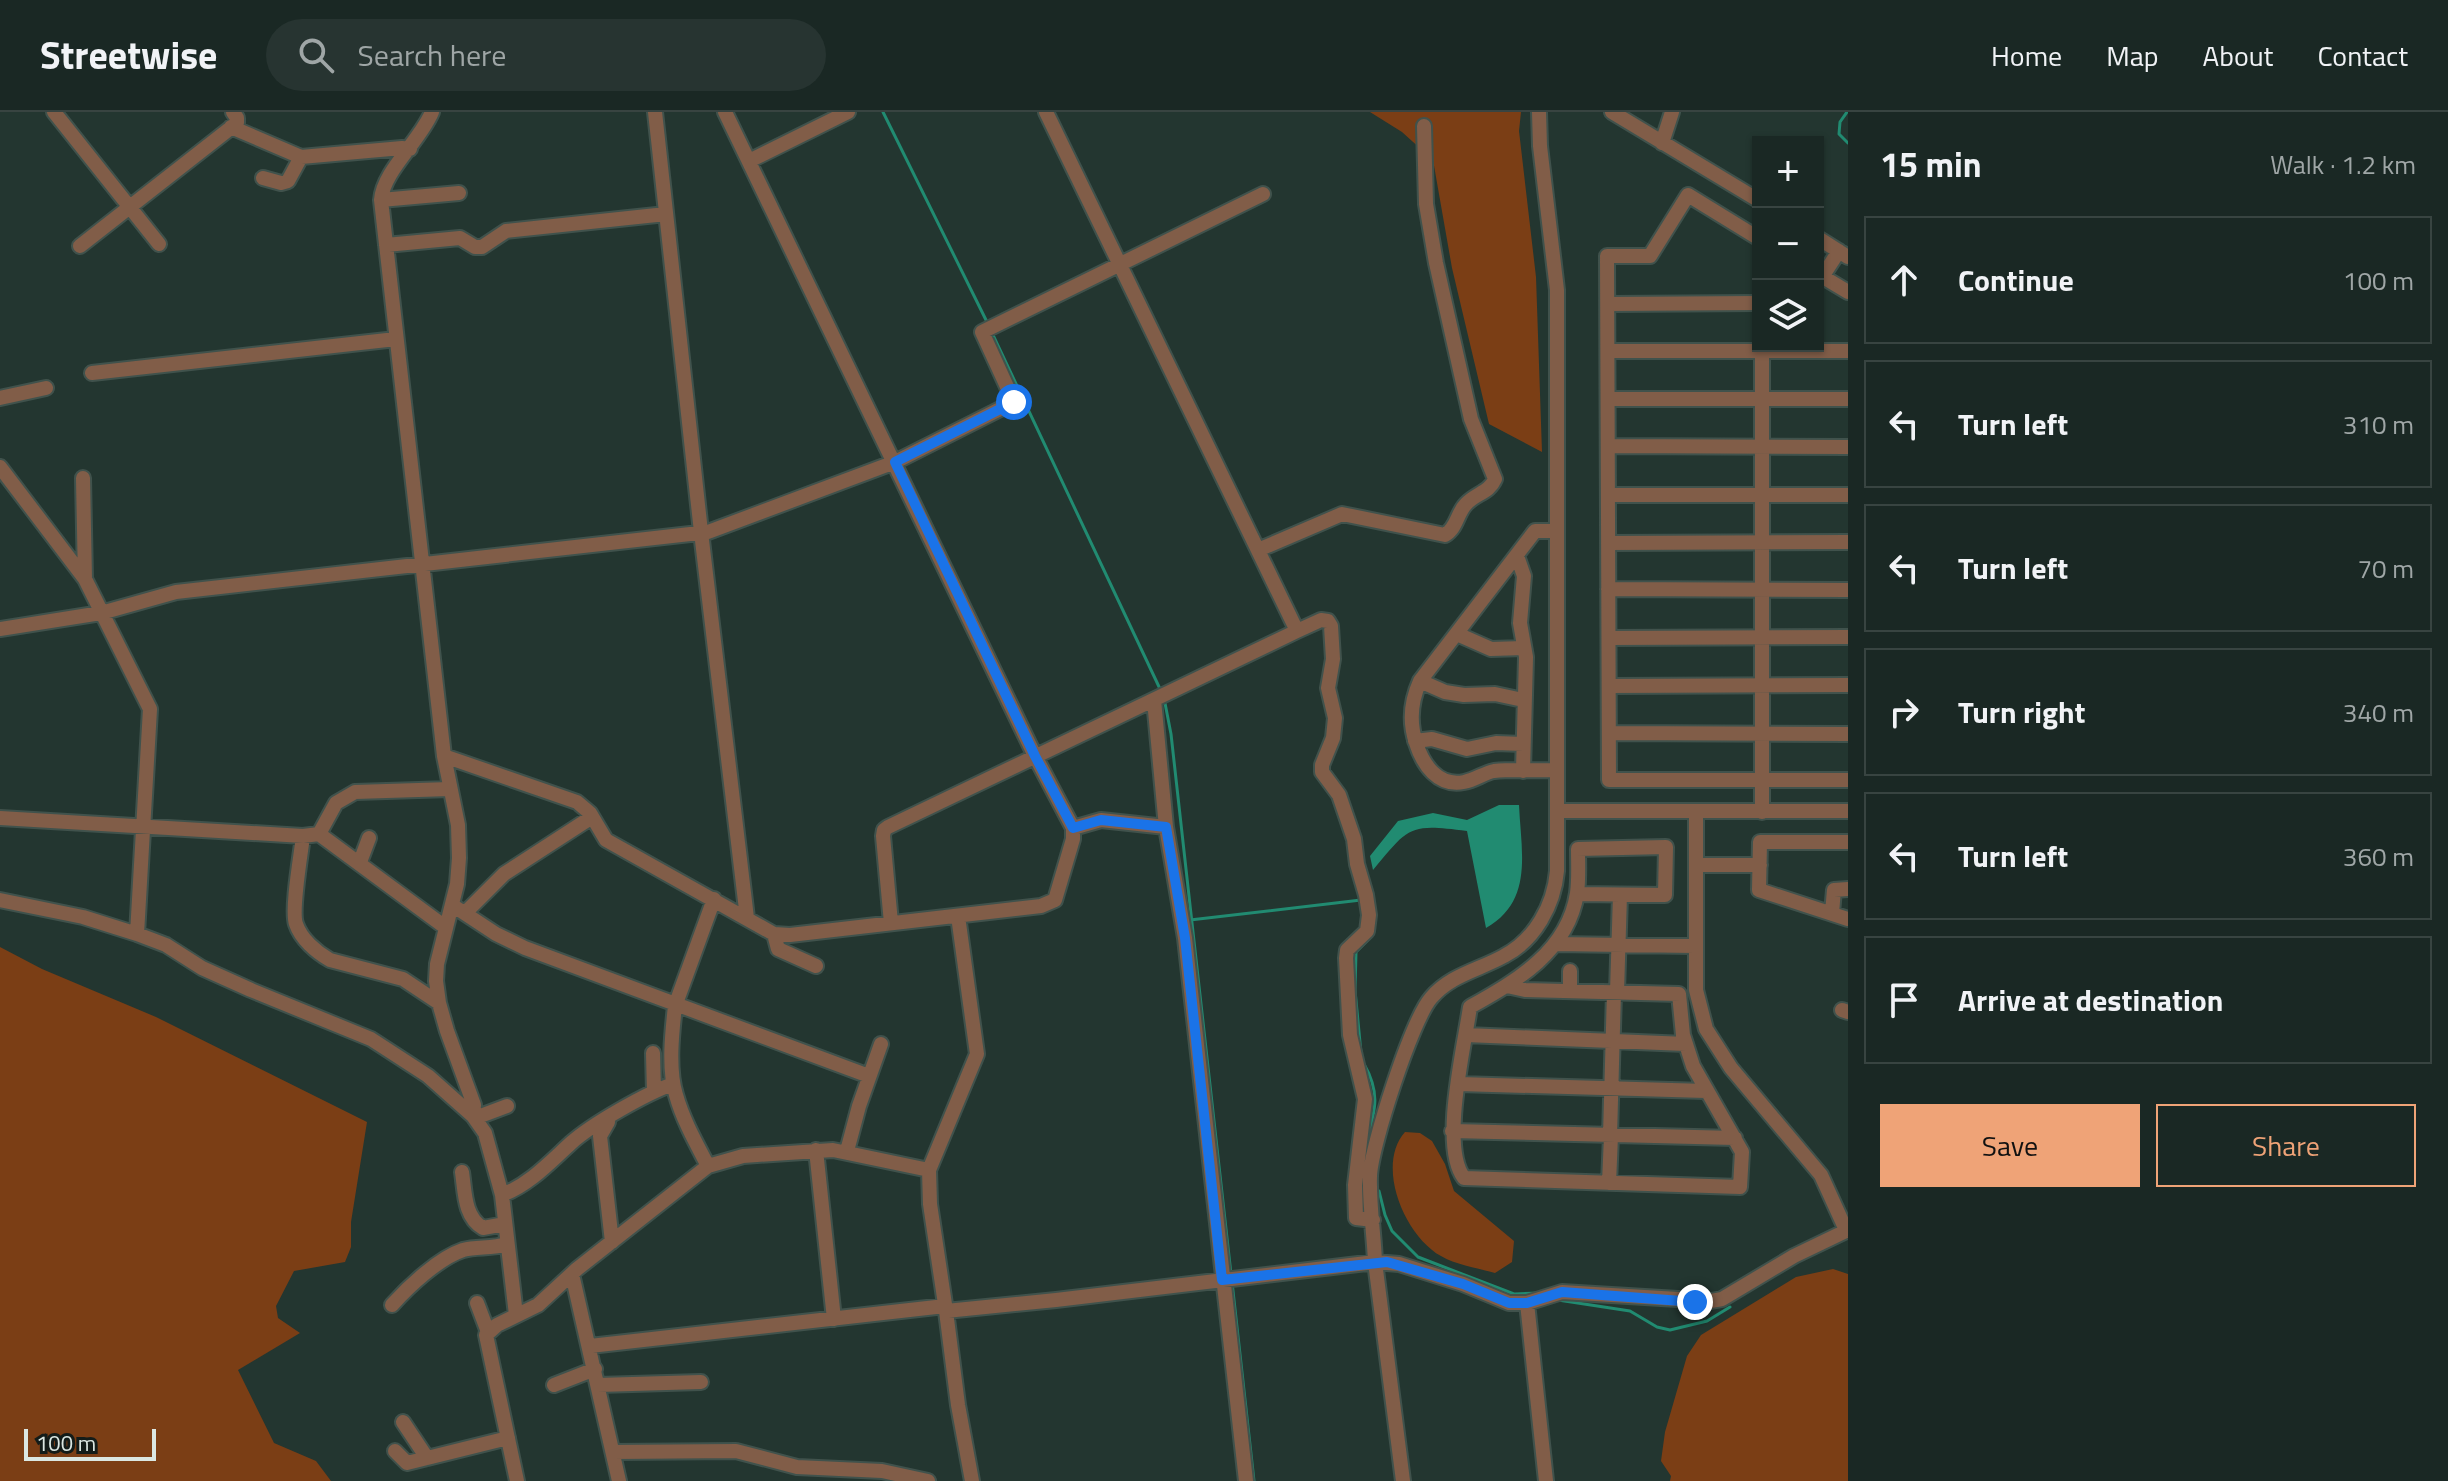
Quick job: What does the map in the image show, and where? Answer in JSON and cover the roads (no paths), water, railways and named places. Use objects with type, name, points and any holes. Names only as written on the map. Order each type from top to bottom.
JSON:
[{"type":"street","points":[[54,112],[159,244]]},
{"type":"street","points":[[432,112],[424,131],[384,187],[381,200],[444,756],[458,825],[459,858],[452,905],[436,971],[439,1003],[474,1105],[474,1117]]},
{"type":"street","points":[[655,112],[747,918]]},
{"type":"street","points":[[444,756],[562,795],[585,807],[606,840],[774,934],[790,935],[958,916],[1055,900],[1073,839],[1073,828],[1035,756],[725,112]]},
{"type":"street","points":[[749,161],[848,112]]},
{"type":"street","points":[[1046,112],[1297,631]]},
{"type":"street","points":[[1403,1481],[1375,1262],[1370,1176],[1374,1154],[1418,1019],[1431,998],[1463,973],[1507,955],[1528,937],[1541,921],[1556,880],[1557,290],[1540,146],[1539,112]]},
{"type":"street","points":[[1612,112],[1752,196]]},
{"type":"street","points":[[1662,143],[1672,112]]},
{"type":"street","points":[[80,246],[232,120],[301,157],[410,149]]},
{"type":"street","points":[[1258,550],[1342,514],[1445,535],[1451,532],[1465,505],[1490,489],[1495,479],[1471,419],[1436,263],[1426,204],[1424,126]]},
{"type":"street","points":[[263,178],[281,183],[288,181],[301,157]]},
{"type":"street","points":[[381,200],[459,193]]},
{"type":"street","points":[[0,629],[101,613],[176,592],[708,532],[895,462],[1014,402],[982,332],[1263,194]]},
{"type":"street","points":[[1752,234],[1688,195],[1650,256],[1607,256],[1609,780],[1848,780]]},
{"type":"street","points":[[386,245],[460,238],[475,247],[482,247],[506,231],[666,214]]},
{"type":"street","points":[[1824,242],[1844,254],[1824,272]]},
{"type":"street","points":[[1824,278],[1848,292]]},
{"type":"street","points":[[1608,304],[1752,303]]},
{"type":"street","points":[[92,373],[396,339]]},
{"type":"street","points":[[1608,351],[1752,349]]},
{"type":"street","points":[[1824,350],[1848,351]]},
{"type":"street","points":[[1762,352],[1762,812]]},
{"type":"street","points":[[0,398],[46,388]]},
{"type":"street","points":[[1608,399],[1848,399]]},
{"type":"street","points":[[1608,446],[1848,447]]},
{"type":"street","points":[[2,472],[85,579],[150,709],[137,934]]},
{"type":"street","points":[[83,478],[85,579]]},
{"type":"street","points":[[1608,495],[1848,495]]},
{"type":"street","points":[[1557,531],[1535,531],[1420,681],[1412,713],[1415,741],[1427,766],[1445,780],[1465,782],[1493,771],[1557,770]]},
{"type":"street","points":[[1608,543],[1848,542]]},
{"type":"street","points":[[1517,556],[1524,576],[1520,623],[1526,657],[1523,771]]},
{"type":"street","points":[[1608,589],[1848,590]]},
{"type":"street","points":[[891,923],[884,830],[1326,619],[1331,626],[1333,659],[1328,688],[1335,718],[1333,738],[1322,772],[1337,790],[1354,839],[1368,906],[1367,931],[1346,953],[1346,978],[1350,1035],[1365,1099],[1355,1185],[1356,1218],[1373,1220]]},
{"type":"street","points":[[1457,634],[1491,649],[1524,648]]},
{"type":"street","points":[[1609,638],[1848,637]]},
{"type":"street","points":[[1420,681],[1445,692],[1495,694],[1523,700]]},
{"type":"street","points":[[1609,686],[1848,685]]},
{"type":"street","points":[[1160,696],[1166,827],[1185,938],[1246,1481]]},
{"type":"street","points":[[1609,733],[1848,734]]},
{"type":"street","points":[[1415,741],[1432,739],[1467,749],[1496,743],[1523,744]]},
{"type":"street","points":[[319,834],[336,803],[355,792],[450,789]]},
{"type":"street","points":[[1557,811],[1848,811]]},
{"type":"street","points":[[590,1346],[1375,1262],[1399,1264],[1463,1284],[1509,1303],[1527,1303],[1562,1292],[1695,1302],[1722,1299],[1794,1256],[1847,1230],[1821,1175],[1731,1068],[1706,1029],[1696,990],[1696,812]]},
{"type":"street","points":[[465,913],[498,878],[592,817]]},
{"type":"street","points":[[0,818],[303,836],[319,834],[445,927]]},
{"type":"street","points":[[1073,828],[1101,820],[1166,827]]},
{"type":"street","points":[[303,836],[295,920],[302,935],[319,954],[330,960],[403,979],[439,1003]]},
{"type":"street","points":[[360,862],[369,838]]},
{"type":"street","points":[[1848,842],[1760,842],[1759,890],[1848,919]]},
{"type":"street","points":[[1507,986],[1525,990],[1679,994],[1686,1044],[1706,1091],[1742,1152],[1740,1187],[1464,1178],[1459,1171],[1452,1131],[1470,1007],[1534,966],[1555,944],[1577,894],[1578,849],[1666,847],[1665,895],[1577,894]]},
{"type":"street","points":[[1696,865],[1760,865]]},
{"type":"street","points":[[1832,913],[1834,890],[1848,889]]},
{"type":"street","points":[[1609,1183],[1612,1041],[1620,895]]},
{"type":"street","points":[[708,1166],[673,1084],[675,1006],[714,899]]},
{"type":"street","points":[[0,900],[83,917],[166,945],[202,968],[371,1039],[421,1070],[474,1117],[485,1133],[502,1195],[516,1315]]},
{"type":"street","points":[[452,905],[496,934],[525,948],[869,1076]]},
{"type":"street","points":[[958,916],[977,1054],[929,1170],[930,1204],[958,1405],[972,1481]]},
{"type":"street","points":[[774,934],[778,949],[816,966]]},
{"type":"street","points":[[1555,944],[1695,946]]},
{"type":"street","points":[[1570,971],[1570,990]]},
{"type":"street","points":[[1466,1035],[1686,1044]]},
{"type":"street","points":[[847,1151],[881,1044]]},
{"type":"street","points":[[653,1053],[654,1092]]},
{"type":"street","points":[[502,1195],[521,1188],[573,1140],[673,1084]]},
{"type":"street","points":[[1459,1084],[1706,1091]]},
{"type":"street","points":[[474,1117],[507,1106]]},
{"type":"street","points":[[608,1119],[600,1136],[612,1242]]},
{"type":"street","points":[[1452,1131],[1735,1138]]},
{"type":"street","points":[[488,1332],[538,1305],[572,1274],[708,1166],[743,1156],[816,1150],[847,1151],[929,1170]]},
{"type":"street","points":[[816,1150],[834,1319]]},
{"type":"street","points":[[462,1172],[468,1207],[478,1226],[489,1228],[505,1224]]},
{"type":"street","points":[[392,1305],[407,1288],[461,1251],[491,1249],[507,1244]]},
{"type":"street","points":[[572,1274],[619,1481]]},
{"type":"street","points":[[477,1303],[488,1332],[486,1338],[517,1481]]},
{"type":"street","points":[[1527,1303],[1546,1481]]},
{"type":"street","points":[[554,1385],[595,1369]]},
{"type":"street","points":[[598,1385],[701,1382]]},
{"type":"street","points":[[403,1422],[427,1458]]},
{"type":"street","points":[[395,1451],[407,1463],[508,1438]]},
{"type":"street","points":[[613,1452],[736,1451],[797,1467],[882,1471],[928,1481]]},
{"type":"waterway","points":[[883,112],[987,322]]},
{"type":"waterway","points":[[1847,112],[1840,122],[1839,134],[1848,143]]},
{"type":"waterway","points":[[992,333],[1161,691]]},
{"type":"waterway","points":[[1164,698],[1171,734],[1231,1274]]},
{"type":"waterway","points":[[1190,920],[1361,900]]},
{"type":"waterway","points":[[1361,1053],[1355,990],[1356,952],[1370,938]]},
{"type":"waterway","points":[[1364,1064],[1375,1101],[1367,1139]]},
{"type":"waterway","points":[[1379,1191],[1392,1231],[1418,1257],[1514,1294],[1540,1293]]},
{"type":"waterway","points":[[1232,1282],[1254,1481]]},
{"type":"waterway","points":[[1558,1300],[1630,1311],[1657,1327],[1670,1330],[1707,1321],[1730,1307]]}]
